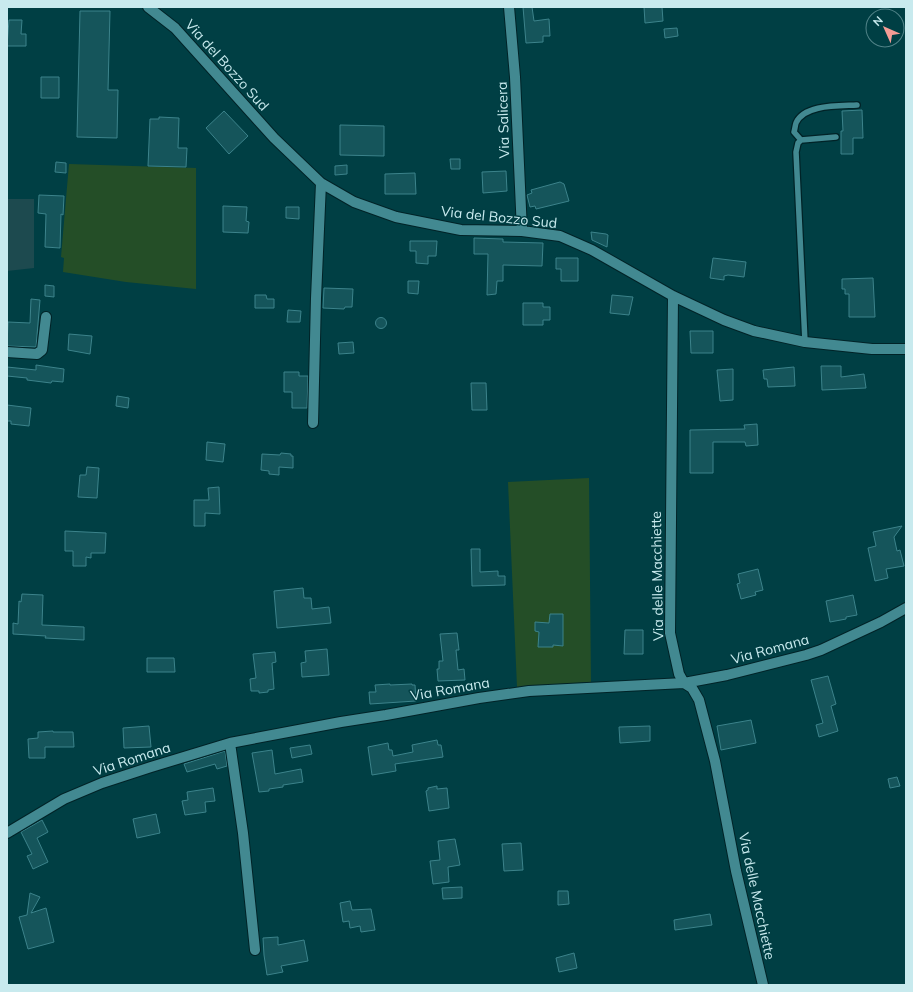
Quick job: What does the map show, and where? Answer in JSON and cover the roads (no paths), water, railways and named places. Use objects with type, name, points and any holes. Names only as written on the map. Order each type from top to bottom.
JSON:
[{"type":"street","name":"Via del Bozzo Sud","points":[[148,7],[175,28],[274,138],[321,183],[354,202],[396,217],[461,230],[522,231],[560,236],[592,250],[673,296],[724,320],[754,331],[805,342],[872,349],[906,349]]},
{"type":"street","name":"Via Salicera","points":[[510,7],[515,77],[522,231]]},
{"type":"street","points":[[313,423],[321,183]]},
{"type":"street","name":"Via delle Macchiette","points":[[673,296],[670,633],[678,674],[684,682],[692,688],[698,700],[715,761],[736,871],[763,985]]},
{"type":"street","points":[[7,352],[37,354],[42,350],[46,317]]},
{"type":"street","name":"Via Romana","points":[[7,833],[64,799],[102,783],[230,743],[341,722],[529,691],[684,682],[727,675],[821,650],[881,622],[906,608]]},
{"type":"street","points":[[230,743],[243,833],[255,950]]},
{"type":"lane","points":[[801,140],[794,132],[796,123],[808,112],[822,107],[857,105]]},
{"type":"lane","points":[[805,342],[796,152],[798,143],[801,140],[836,137]]}]
